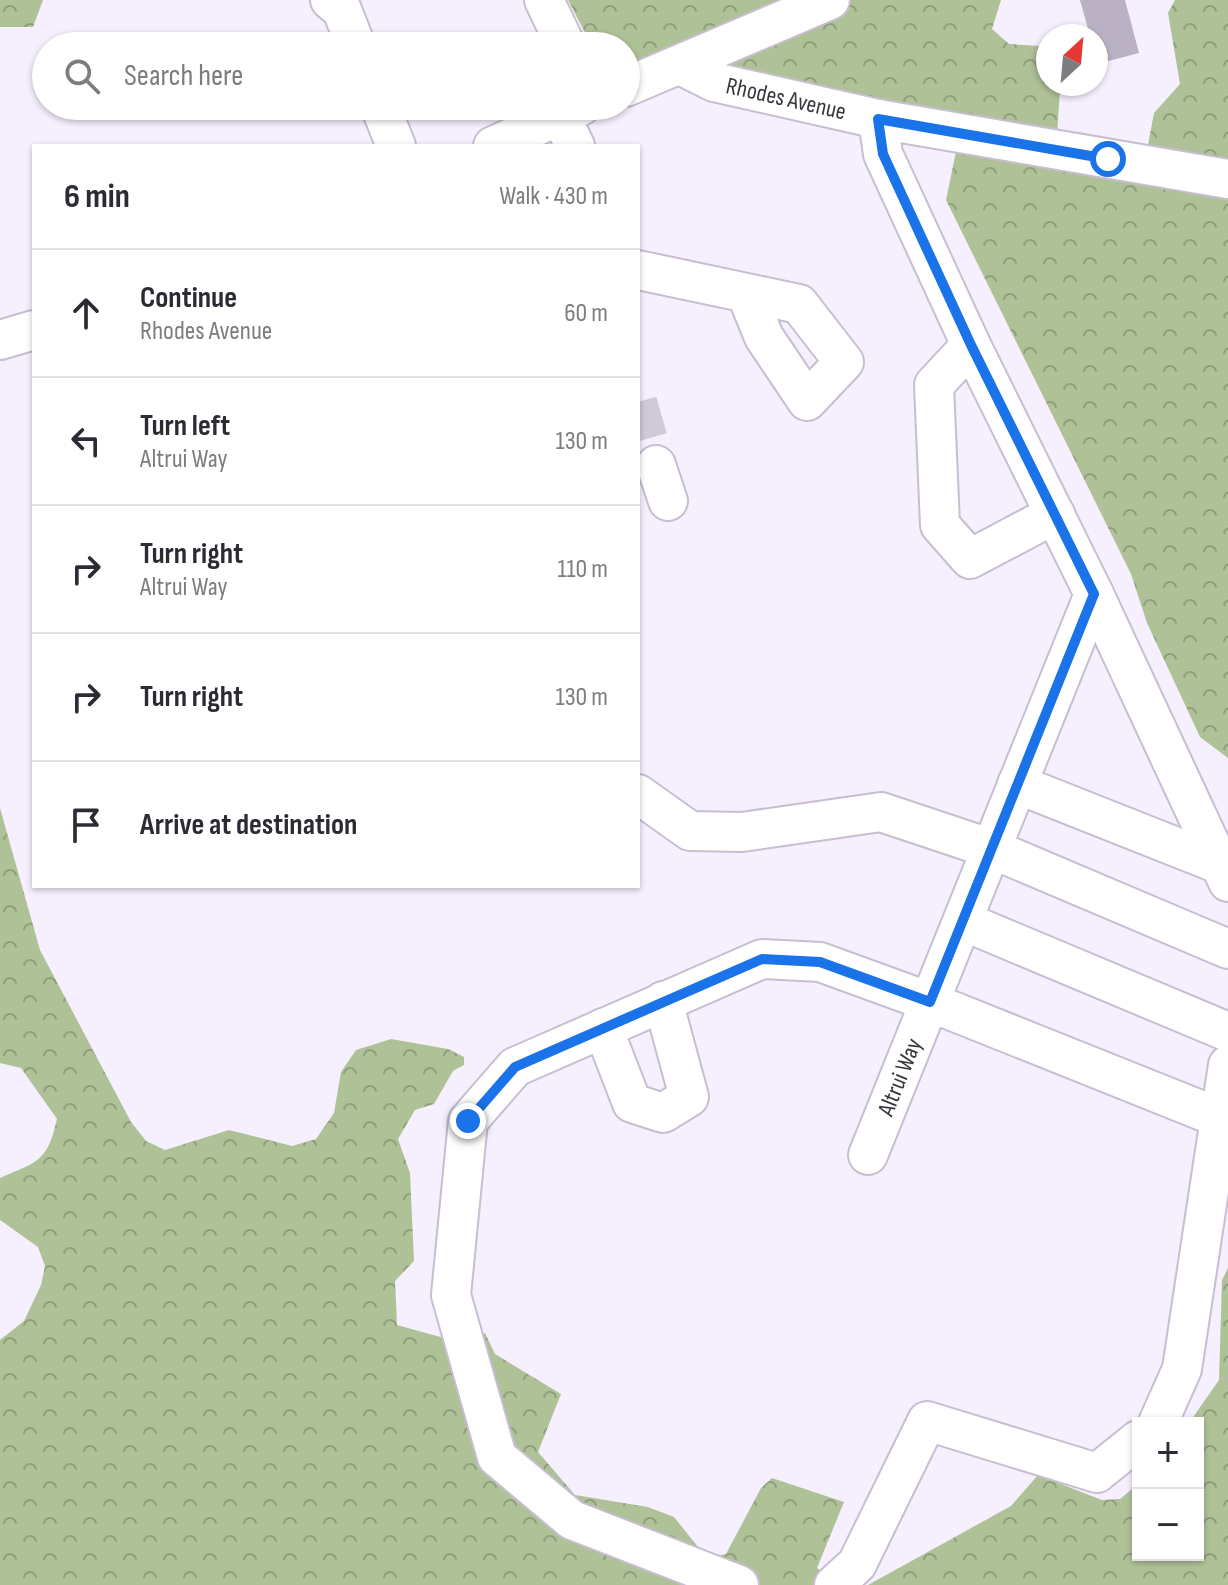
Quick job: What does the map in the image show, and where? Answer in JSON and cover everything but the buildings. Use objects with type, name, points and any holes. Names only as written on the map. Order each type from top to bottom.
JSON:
[{"type":"street","points":[[544,0],[559,32]]},
{"type":"street","points":[[640,81],[830,0]]},
{"type":"street","points":[[338,3],[350,32]]},
{"type":"street","name":"Rhodes Avenue","points":[[680,65],[714,82],[878,119],[1228,179]]},
{"type":"street","points":[[878,119],[883,154],[1224,873]]},
{"type":"street","points":[[386,120],[395,144]]},
{"type":"street","points":[[500,144],[572,122]]},
{"type":"street","points":[[640,270],[746,293]]},
{"type":"street","points":[[0,340],[32,331]]},
{"type":"street","points":[[971,345],[934,385],[940,525],[970,559],[1055,514]]},
{"type":"street","points":[[656,465],[668,501]]},
{"type":"street","name":"Altrui Way","points":[[868,1155],[1094,594]]},
{"type":"street","points":[[1017,784],[1224,873]]},
{"type":"street","points":[[640,795],[690,831],[742,832],[881,812],[992,849],[1228,949]]},
{"type":"street","points":[[963,921],[1228,1032]]},
{"type":"street","points":[[739,1585],[572,1520],[497,1457],[451,1295],[468,1121],[515,1067],[762,959],[820,962],[930,1002],[1220,1118]]},
{"type":"street","points":[[603,1028],[632,1103],[663,1113],[689,1097],[663,1001]]},
{"type":"street","points":[[1161,1417],[1182,1369],[1228,1065]]},
{"type":"street","points":[[834,1585],[857,1564],[927,1421],[1097,1473],[1132,1445]]},
{"type":"green space","points":[[0,0],[43,0],[33,27],[0,27]]},
{"type":"green space","points":[[568,0],[1001,0],[992,29],[1009,44],[1036,46],[1036,96],[1060,96],[1056,150],[1144,167],[1154,113],[1180,84],[1168,13],[1175,0],[1228,0],[1228,758],[1200,737],[1147,623],[1131,574],[946,200],[958,142],[653,78],[640,83],[640,32],[585,32]]},
{"type":"green space","points":[[0,808],[40,950],[131,1122],[146,1141],[165,1150],[229,1130],[292,1146],[316,1139],[334,1113],[341,1072],[356,1050],[391,1039],[448,1049],[464,1057],[464,1065],[453,1071],[434,1104],[415,1110],[398,1139],[410,1173],[414,1261],[395,1281],[397,1325],[455,1341],[485,1333],[495,1354],[561,1394],[538,1452],[575,1495],[648,1507],[674,1517],[707,1558],[726,1554],[761,1488],[772,1478],[844,1502],[817,1568],[841,1585],[0,1585],[0,1340],[24,1321],[41,1285],[45,1266],[38,1247],[0,1220],[0,1178],[33,1163],[45,1152],[57,1119],[21,1068],[0,1063]]},
{"type":"green space","points":[[1228,1268],[1228,1585],[868,1585],[1011,1506],[1038,1475],[1102,1500],[1120,1499],[1132,1489],[1132,1561],[1204,1561],[1204,1417],[1193,1417],[1219,1380],[1222,1280]]},
{"type":"tunnel","points":[[640,409],[656,465]]},
{"type":"route","points":[[468,1121],[515,1067],[762,959],[820,962],[930,1002],[1094,594],[971,345],[883,154],[878,119],[1108,159]]}]
